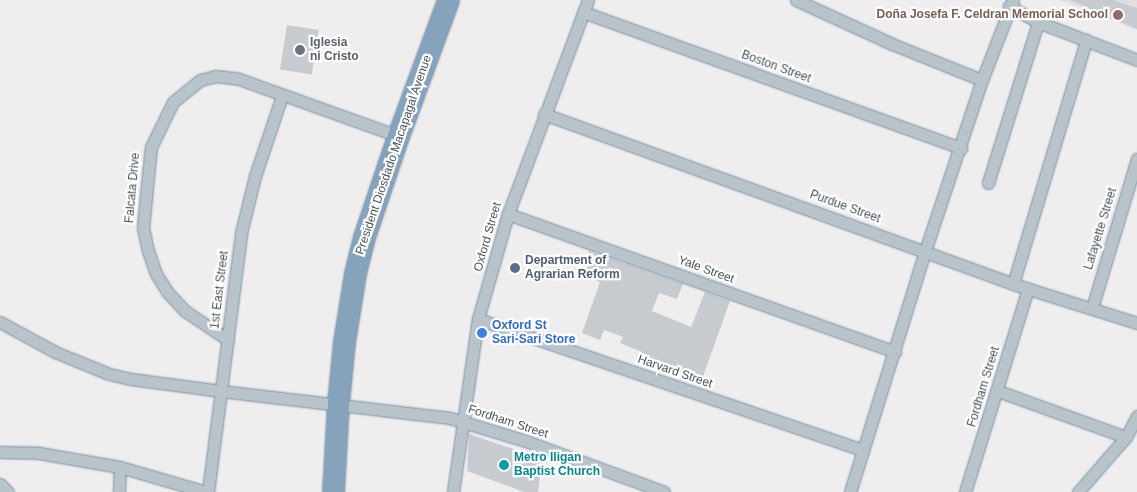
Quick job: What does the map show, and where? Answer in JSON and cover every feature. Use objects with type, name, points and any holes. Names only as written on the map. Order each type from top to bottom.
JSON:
[{"type":"highway","name":"President Diosdado Macapagal Avenue","points":[[333,492],[338,403],[345,333],[355,273],[364,237],[398,136],[448,0]]},
{"type":"street","name":"Oxford Street","points":[[453,492],[478,319],[508,214],[588,0]]},
{"type":"street","points":[[796,0],[892,44],[982,80]]},
{"type":"street","points":[[850,492],[925,251],[961,148],[982,80],[1011,3],[1038,22],[1137,60]]},
{"type":"street","name":"Boston Street","points":[[582,12],[961,148]]},
{"type":"street","points":[[988,184],[1038,22]]},
{"type":"street","points":[[1013,284],[1086,40]]},
{"type":"street","name":"Falcata Drive","points":[[228,340],[185,310],[168,293],[156,274],[148,251],[143,228],[151,148],[173,102],[200,80],[216,76],[239,80],[398,136]]},
{"type":"street","name":"1st East Street","points":[[207,492],[241,233],[255,176],[282,96]]},
{"type":"street","name":"Purdue Street","points":[[544,114],[1013,284],[1137,323]]},
{"type":"street","name":"Lafayette Street","points":[[1092,308],[1137,159]]},
{"type":"street","name":"Yale Street","points":[[508,214],[895,352]]},
{"type":"street","name":"Fordham Street","points":[[966,492],[1028,289]]},
{"type":"street","name":"Harvard Street","points":[[478,319],[864,450]]},
{"type":"street","name":"Fordham Street","points":[[0,322],[55,352],[109,374],[131,379],[221,391],[338,403],[463,421],[523,440],[664,492]]},
{"type":"street","points":[[998,390],[1126,437]]},
{"type":"street","points":[[1078,492],[1126,437],[1137,416]]},
{"type":"street","points":[[0,452],[39,453],[120,467],[207,492]]},
{"type":"street","points":[[118,492],[120,467]]},
{"type":"street","points":[[0,484],[8,492]]},
{"type":"shaded area","name":"Doña Josefa F. Celdran Memorial School","points":[[1060,0],[1137,0],[1137,30]]},
{"type":"building","name":"Doña Josefa F. Celdran Memorial School","points":[[1070,0],[1113,0],[1137,8],[1137,29]]},
{"type":"building","name":"Iglesia ni Cristo","points":[[287,25],[319,30],[312,74],[280,69]]},
{"type":"building","points":[[589,251],[683,284],[677,299],[659,293],[652,311],[691,327],[705,292],[730,301],[701,382],[640,356],[642,352],[620,343],[623,337],[604,330],[600,340],[582,333],[600,282],[584,276],[592,255],[588,253]]},
{"type":"building","name":"Metro Iligan Baptist Church","points":[[469,434],[542,459],[538,492],[524,492],[467,471]]},
{"type":"place","name":"Doña Josefa F. Celdran Memorial School","points":[[1118,15]]},
{"type":"place","name":"Iglesia ni Cristo","points":[[300,50]]},
{"type":"place","name":"Department of Agrarian Reform","points":[[515,268]]},
{"type":"place","name":"Oxford St Sari-Sari Store","points":[[482,333]]},
{"type":"place","name":"Metro Iligan Baptist Church","points":[[504,465]]}]
